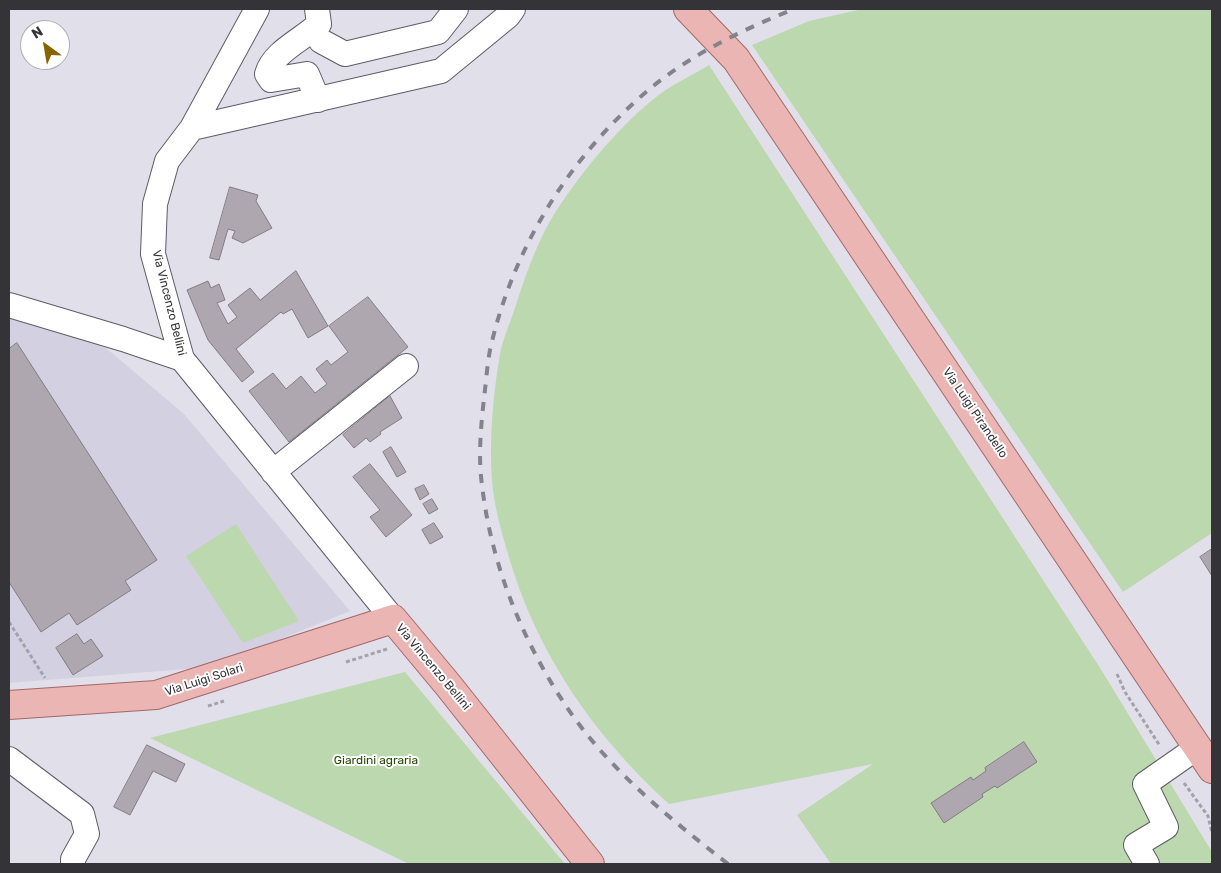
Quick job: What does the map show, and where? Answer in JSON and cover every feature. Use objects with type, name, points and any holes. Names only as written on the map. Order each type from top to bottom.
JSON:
[{"type":"main road","name":"Via Luigi Pirandello","points":[[688,9],[736,59],[1205,758]]},
{"type":"main road","name":"Via Luigi Pirandello","points":[[715,9],[736,59]]},
{"type":"main road","name":"Via Luigi Solari","points":[[9,705],[156,695],[400,627]]},
{"type":"main road","name":"Via Vincenzo Bellini","points":[[400,627],[590,864]]},
{"type":"street","name":"Via Vincenzo Bellini","points":[[257,9],[192,128],[167,161],[154,204],[153,254],[182,359],[400,627]]},
{"type":"street","points":[[317,9],[319,24],[305,37],[277,56],[270,65],[267,74],[271,80],[307,74],[318,100]]},
{"type":"street","points":[[321,40],[345,54],[438,32],[456,9]]},
{"type":"street","points":[[192,128],[441,71],[508,16],[513,9]]},
{"type":"street","points":[[9,305],[123,338],[182,359]]},
{"type":"street","points":[[273,472],[406,366]]},
{"type":"street","points":[[1147,864],[1136,845],[1166,827],[1145,784],[1205,758]]},
{"type":"street","points":[[9,759],[82,814],[87,834],[73,859],[73,864]]},
{"type":"path","points":[[9,622],[59,703]]},
{"type":"path","points":[[340,663],[385,650],[400,627]]},
{"type":"path","points":[[206,706],[229,700]]},
{"type":"shaded area","points":[[9,313],[22,316],[106,348],[184,414],[350,611],[211,667],[9,683]]},
{"type":"green space","points":[[863,9],[1212,9],[1212,533],[1123,592],[752,45],[809,21]]},
{"type":"green space","points":[[709,65],[1102,671],[1212,852],[1212,864],[831,864],[797,815],[873,764],[669,804],[616,750],[570,690],[534,625],[508,554],[496,508],[492,481],[491,434],[495,385],[500,354],[534,254],[549,223],[571,189],[614,137],[645,106],[666,90]]},
{"type":"green space","points":[[236,524],[299,621],[243,643],[186,556]]},
{"type":"green space","name":"Giardini agraria","points":[[405,672],[565,864],[409,864],[150,738]]},
{"type":"building","points":[[230,187],[258,195],[256,201],[272,228],[243,243],[232,238],[235,231],[228,229],[219,260],[210,258]]},
{"type":"building","points":[[296,271],[328,326],[308,338],[292,309],[283,314],[281,312],[236,349],[254,372],[242,382],[208,340],[187,290],[208,281],[211,288],[219,284],[225,300],[217,303],[228,324],[237,317],[228,305],[250,288],[260,300]]},
{"type":"building","points":[[368,297],[408,347],[289,442],[249,391],[273,373],[286,389],[301,376],[315,393],[327,384],[316,369],[327,360],[331,365],[348,352],[329,326]]},
{"type":"building","points":[[17,343],[157,560],[125,581],[131,590],[77,625],[69,613],[41,632],[9,582],[9,349]]},
{"type":"building","points":[[390,396],[402,418],[380,432],[381,434],[370,442],[366,438],[354,448],[343,435]]},
{"type":"building","points":[[391,447],[406,472],[397,477],[383,452]]},
{"type":"building","points":[[370,464],[412,515],[386,537],[370,517],[380,510],[353,477]]},
{"type":"building","points":[[424,485],[429,494],[420,500],[415,489]]},
{"type":"building","points":[[432,499],[438,509],[429,514],[423,504]]},
{"type":"building","points":[[434,523],[443,537],[430,544],[422,530]]},
{"type":"building","points":[[1212,549],[1212,576],[1200,557]]},
{"type":"building","points":[[77,634],[84,644],[91,639],[103,656],[73,675],[56,648]]},
{"type":"building","points":[[1024,742],[1037,762],[997,788],[995,786],[982,794],[983,797],[944,823],[931,803],[971,777],[973,780],[986,771],[985,768]]},
{"type":"building","points":[[147,745],[185,764],[176,782],[153,771],[130,815],[114,807]]},
{"type":"railway","points":[[728,864],[683,828],[620,772],[583,729],[550,681],[522,628],[501,572],[493,544],[486,514],[481,474],[481,430],[489,356],[500,312],[530,239],[549,205],[571,172],[623,113],[668,75],[720,43],[794,9]]}]
